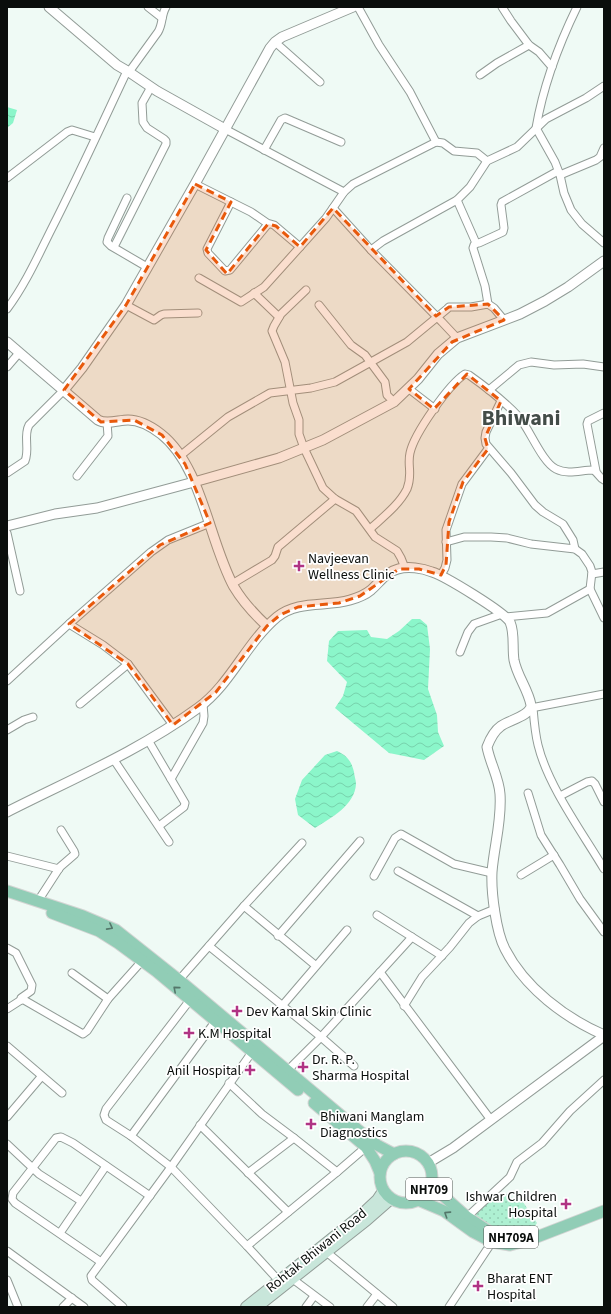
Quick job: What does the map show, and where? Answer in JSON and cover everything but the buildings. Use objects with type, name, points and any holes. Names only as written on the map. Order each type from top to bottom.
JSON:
[{"type":"main road","points":[[7,891],[84,916],[116,930],[179,980],[252,1052],[366,1147],[375,1161],[380,1173]]},
{"type":"main road","points":[[7,898],[100,931],[142,960],[190,1000],[218,1018],[287,1071],[372,1141],[394,1154],[384,1162],[380,1173],[379,1181],[387,1195],[368,1220],[323,1250],[290,1276],[257,1307]]},
{"type":"main road","name":"NH709","points":[[387,1195],[404,1204],[418,1200],[423,1196],[430,1185],[432,1178],[428,1163],[423,1157],[409,1151],[401,1151],[394,1154]]},
{"type":"main road","name":"NH709A","points":[[430,1185],[467,1217],[494,1234],[505,1238],[520,1237],[530,1234],[604,1205]]},
{"type":"main road","name":"NH709A","points":[[418,1200],[444,1211],[474,1232],[492,1242],[510,1245],[529,1240],[604,1211]]},
{"type":"main road","name":"Rohtak Bhiwani Road","points":[[246,1307],[279,1281],[290,1276]]},
{"type":"street","points":[[49,7],[107,57],[151,87],[225,129],[344,192]]},
{"type":"street","points":[[148,7],[162,18]]},
{"type":"street","points":[[7,309],[19,291],[44,244],[85,163],[128,71],[161,27],[162,18],[166,7]]},
{"type":"street","points":[[7,473],[25,461],[26,430],[29,425],[64,390],[82,368],[126,305],[195,184],[264,58],[275,42],[282,37],[353,7]]},
{"type":"street","points":[[358,7],[379,45],[410,92],[436,142]]},
{"type":"street","points":[[502,7],[529,45],[539,52],[552,67]]},
{"type":"street","points":[[577,7],[561,41],[552,67],[536,128],[559,173],[564,193],[571,210],[582,224],[604,243]]},
{"type":"street","points":[[275,42],[320,82]]},
{"type":"street","points":[[480,75],[497,63],[529,45]]},
{"type":"street","points":[[371,250],[383,241],[457,200],[470,187],[487,161],[517,147],[550,116],[586,98],[604,86]]},
{"type":"street","points":[[114,247],[166,144],[164,139],[147,128],[143,122],[142,103],[151,87]]},
{"type":"street","points":[[264,150],[281,120],[285,118],[341,142]]},
{"type":"street","points":[[7,178],[67,132],[72,130],[96,138]]},
{"type":"street","points":[[199,278],[241,302],[264,287],[334,208],[344,192],[353,184],[436,142],[443,143],[454,151],[477,153],[487,161]]},
{"type":"street","points":[[488,304],[485,286],[473,248],[477,243],[503,232],[502,202],[559,173],[596,160],[600,157],[604,148]]},
{"type":"street","points":[[195,184],[251,212],[268,224],[277,227],[300,247]]},
{"type":"street","points":[[127,198],[108,238],[109,244],[147,267]]},
{"type":"street","points":[[457,200],[477,243]]},
{"type":"street","points":[[231,202],[207,249],[208,253],[225,271],[227,272],[230,270],[268,224]]},
{"type":"street","points":[[334,208],[371,250],[457,338]]},
{"type":"street","points":[[7,526],[56,514],[103,506],[194,482],[280,458],[323,440],[394,402],[409,389],[438,354],[457,338],[520,314],[545,301],[604,261]]},
{"type":"street","points":[[306,290],[279,317],[272,331],[285,362],[292,403],[299,420],[299,432],[304,448],[321,484],[326,491],[335,499],[356,511],[376,538],[399,553],[405,568]]},
{"type":"street","points":[[254,293],[279,317]]},
{"type":"street","points":[[180,456],[231,415],[270,393],[319,387],[335,382],[406,342],[436,316],[449,307],[471,307],[488,304],[494,308],[504,320]]},
{"type":"street","points":[[126,305],[153,320],[164,314],[182,312],[198,313]]},
{"type":"street","points":[[319,305],[351,345],[366,355],[385,382],[387,395],[394,402]]},
{"type":"street","points":[[7,342],[101,422],[130,420],[146,425],[162,434],[180,456],[194,482],[232,584],[246,605],[267,626]]},
{"type":"street","points":[[7,367],[19,353]]},
{"type":"street","points":[[489,390],[519,365],[531,362],[554,365],[583,364],[604,367]]},
{"type":"street","points":[[370,529],[397,503],[406,491],[410,477],[409,460],[412,445],[435,409],[452,387],[465,374],[469,374],[489,390],[523,422],[547,461],[553,467],[565,472],[596,471]]},
{"type":"street","points":[[409,389],[435,409]]},
{"type":"street","points":[[501,401],[489,425],[484,441],[488,449],[511,473],[535,505],[543,512],[563,524],[573,540],[576,549],[592,569],[590,589],[604,618]]},
{"type":"street","points":[[604,413],[588,421],[587,424],[596,471],[600,478],[604,480]]},
{"type":"street","points":[[77,476],[107,439],[109,433],[107,422]]},
{"type":"street","points":[[441,575],[446,568],[447,560],[447,526],[463,482],[488,449]]},
{"type":"street","points":[[232,584],[272,560],[278,547],[335,499]]},
{"type":"street","points":[[7,681],[69,624],[160,545],[190,530],[210,523]]},
{"type":"street","points":[[7,533],[20,591]]},
{"type":"street","points":[[446,542],[464,537],[491,536],[531,544],[576,549]]},
{"type":"street","points":[[7,812],[114,760],[173,725],[203,704],[216,692],[267,626],[280,615],[298,607],[316,604],[339,603],[360,596],[372,590],[390,572],[405,568],[430,571],[441,575],[504,616],[510,623],[513,633],[515,665],[532,708],[541,756],[560,796],[604,869]]},
{"type":"street","points":[[592,574],[604,572]]},
{"type":"street","points":[[460,652],[468,632],[476,623],[504,616],[547,613],[590,589]]},
{"type":"street","points":[[69,624],[103,645],[128,664],[173,725]]},
{"type":"street","points":[[80,704],[128,664]]},
{"type":"street","points":[[428,1163],[453,1148],[604,1036],[583,1025],[556,1006],[534,987],[521,974],[505,948],[499,933],[492,873],[499,829],[500,793],[487,747],[492,737],[500,727],[505,723],[527,713],[532,708],[604,694]]},
{"type":"street","points":[[171,779],[203,723],[203,704]]},
{"type":"street","points":[[7,730],[24,720],[33,717]]},
{"type":"street","points":[[148,740],[185,803],[185,805],[158,826]]},
{"type":"street","points":[[114,760],[170,842]]},
{"type":"street","points":[[560,796],[587,782],[592,781],[604,802]]},
{"type":"street","points":[[528,793],[539,831],[580,899],[604,932]]},
{"type":"street","points":[[38,901],[59,869],[73,856],[75,852],[61,830]]},
{"type":"street","points":[[374,876],[395,838],[401,834],[454,864],[492,873]]},
{"type":"street","points":[[278,936],[360,841]]},
{"type":"street","points":[[179,980],[302,843]]},
{"type":"street","points":[[521,875],[554,855]]},
{"type":"street","points":[[7,856],[59,869]]},
{"type":"street","points":[[398,871],[478,916]]},
{"type":"street","points":[[244,906],[278,936],[316,965]]},
{"type":"street","points":[[404,1006],[422,977],[442,956],[470,922],[478,916],[495,909]]},
{"type":"street","points":[[377,915],[442,956]]},
{"type":"street","points":[[282,1006],[347,930]]},
{"type":"street","points":[[287,1071],[321,1037],[412,937]]},
{"type":"street","points":[[209,946],[321,1037],[354,1066]]},
{"type":"street","points":[[7,948],[17,954],[32,985],[32,991],[21,998],[21,1000],[7,1008]]},
{"type":"street","points":[[21,1000],[83,1034],[87,1031],[108,999],[142,960]]},
{"type":"street","points":[[380,972],[491,1120]]},
{"type":"street","points":[[72,974],[108,999]]},
{"type":"street","points":[[190,1000],[104,1113],[104,1117],[108,1123],[131,1136],[171,1167],[279,1281]]},
{"type":"street","points":[[131,1136],[218,1018]]},
{"type":"street","points":[[7,1046],[41,1077],[62,1093]]},
{"type":"street","points":[[118,1305],[91,1278],[92,1274],[171,1167],[252,1052]]},
{"type":"street","points":[[7,1117],[41,1077]]},
{"type":"street","points":[[467,1217],[510,1177],[517,1162],[542,1143],[570,1111],[604,1080]]},
{"type":"street","points":[[229,1083],[262,1114],[337,1172]]},
{"type":"street","points":[[200,1125],[288,1212]]},
{"type":"street","points":[[102,1262],[12,1199],[13,1193],[56,1138],[61,1137],[73,1142],[150,1196]]},
{"type":"street","points":[[248,1173],[294,1138]]},
{"type":"street","points":[[7,1144],[32,1169],[81,1201]]},
{"type":"street","points":[[247,1246],[366,1147]]},
{"type":"street","points":[[60,1234],[106,1166]]},
{"type":"street","points":[[449,1307],[492,1242]]},
{"type":"street","points":[[323,1250],[393,1307]]},
{"type":"street","points":[[7,1251],[84,1307]]},
{"type":"street","points":[[290,1276],[330,1307]]},
{"type":"street","points":[[7,1280],[18,1307]]},
{"type":"street","points":[[367,1307],[377,1294]]},
{"type":"street","points":[[306,1307],[314,1296]]},
{"type":"street","points":[[63,1307],[72,1298]]},
{"type":"highlighted area","points":[[195,184],[231,202],[206,250],[227,274],[268,224],[276,226],[300,247],[333,208],[436,316],[449,307],[488,304],[504,320],[452,342],[409,389],[434,409],[467,374],[501,401],[485,438],[488,449],[463,482],[449,522],[446,565],[441,575],[419,569],[399,569],[360,596],[339,603],[298,607],[280,615],[267,626],[216,692],[173,725],[128,664],[69,624],[160,545],[210,523],[185,464],[162,435],[134,420],[101,422],[64,390],[126,305]]},
{"type":"shaded area","points":[[496,1193],[501,1198],[508,1193],[513,1200],[519,1196],[537,1223],[532,1230],[514,1233],[501,1231],[489,1226],[474,1216]]},
{"type":"water","points":[[7,107],[17,110],[13,123],[7,128]]},
{"type":"water","points":[[412,619],[420,619],[427,625],[430,649],[428,689],[437,715],[438,732],[444,746],[424,760],[389,753],[335,708],[343,696],[347,682],[327,661],[329,641],[338,631],[367,630],[371,637],[387,639],[399,631]]},
{"type":"water","points":[[337,751],[350,761],[356,782],[355,792],[347,805],[315,828],[298,815],[295,799],[302,780],[325,755]]},
{"type":"place","name":"Navjeevan Wellness Clinic","points":[[299,566]]},
{"type":"place","name":"Dev Kamal Skin Clinic","points":[[237,1011]]},
{"type":"place","name":"K.M Hospital","points":[[189,1033]]},
{"type":"place","name":"Dr. R. P. Sharma Hospital","points":[[303,1067]]},
{"type":"place","name":"Anil Hospital","points":[[250,1070]]},
{"type":"place","name":"Bhiwani Manglam Diagnostics","points":[[311,1124]]},
{"type":"place","name":"Ishwar Children Hospital","points":[[566,1204]]},
{"type":"place","name":"Bharat ENT Hospital","points":[[478,1286]]},
{"type":"district","name":"Bhiwani","points":[[521,417]]}]
